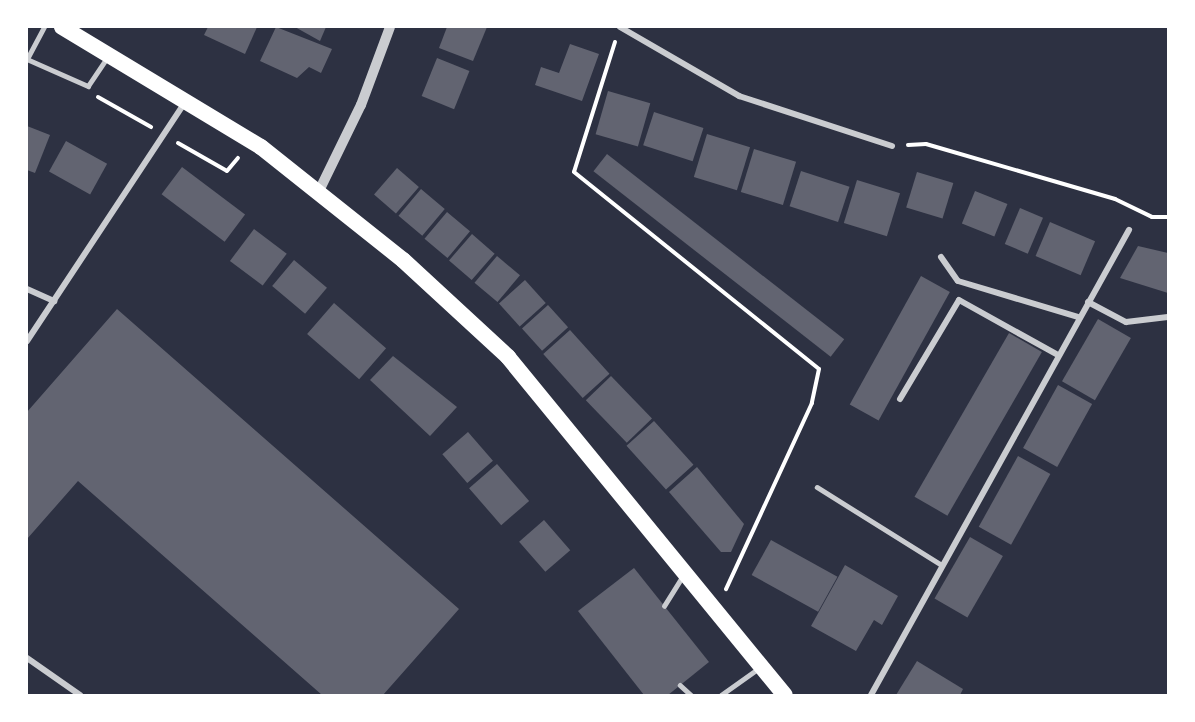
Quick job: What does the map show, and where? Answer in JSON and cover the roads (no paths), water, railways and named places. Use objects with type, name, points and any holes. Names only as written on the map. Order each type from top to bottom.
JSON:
[{"type":"highway","points":[[62,27],[261,147],[403,260],[508,357],[763,665],[785,695]]},
{"type":"street","points":[[318,194],[362,105],[390,27]]},
{"type":"street","points":[[620,27],[739,96],[892,146]]},
{"type":"street","points":[[27,341],[186,100]]},
{"type":"street","points":[[872,695],[1056,354],[1129,230]]},
{"type":"street","points":[[941,257],[958,281],[1078,316]]},
{"type":"street","points":[[27,289],[54,302]]},
{"type":"street","points":[[900,399],[959,300],[1056,354]]},
{"type":"street","points":[[1088,302],[1126,322],[1168,317]]},
{"type":"street","points":[[27,658],[80,695]]},
{"type":"lane","points":[[44,27],[27,59],[88,86],[110,54]]},
{"type":"lane","points":[[817,487],[942,565]]},
{"type":"lane","points":[[664,606],[685,572]]},
{"type":"lane","points":[[721,695],[763,665]]},
{"type":"lane","points":[[680,685],[691,695]]}]
